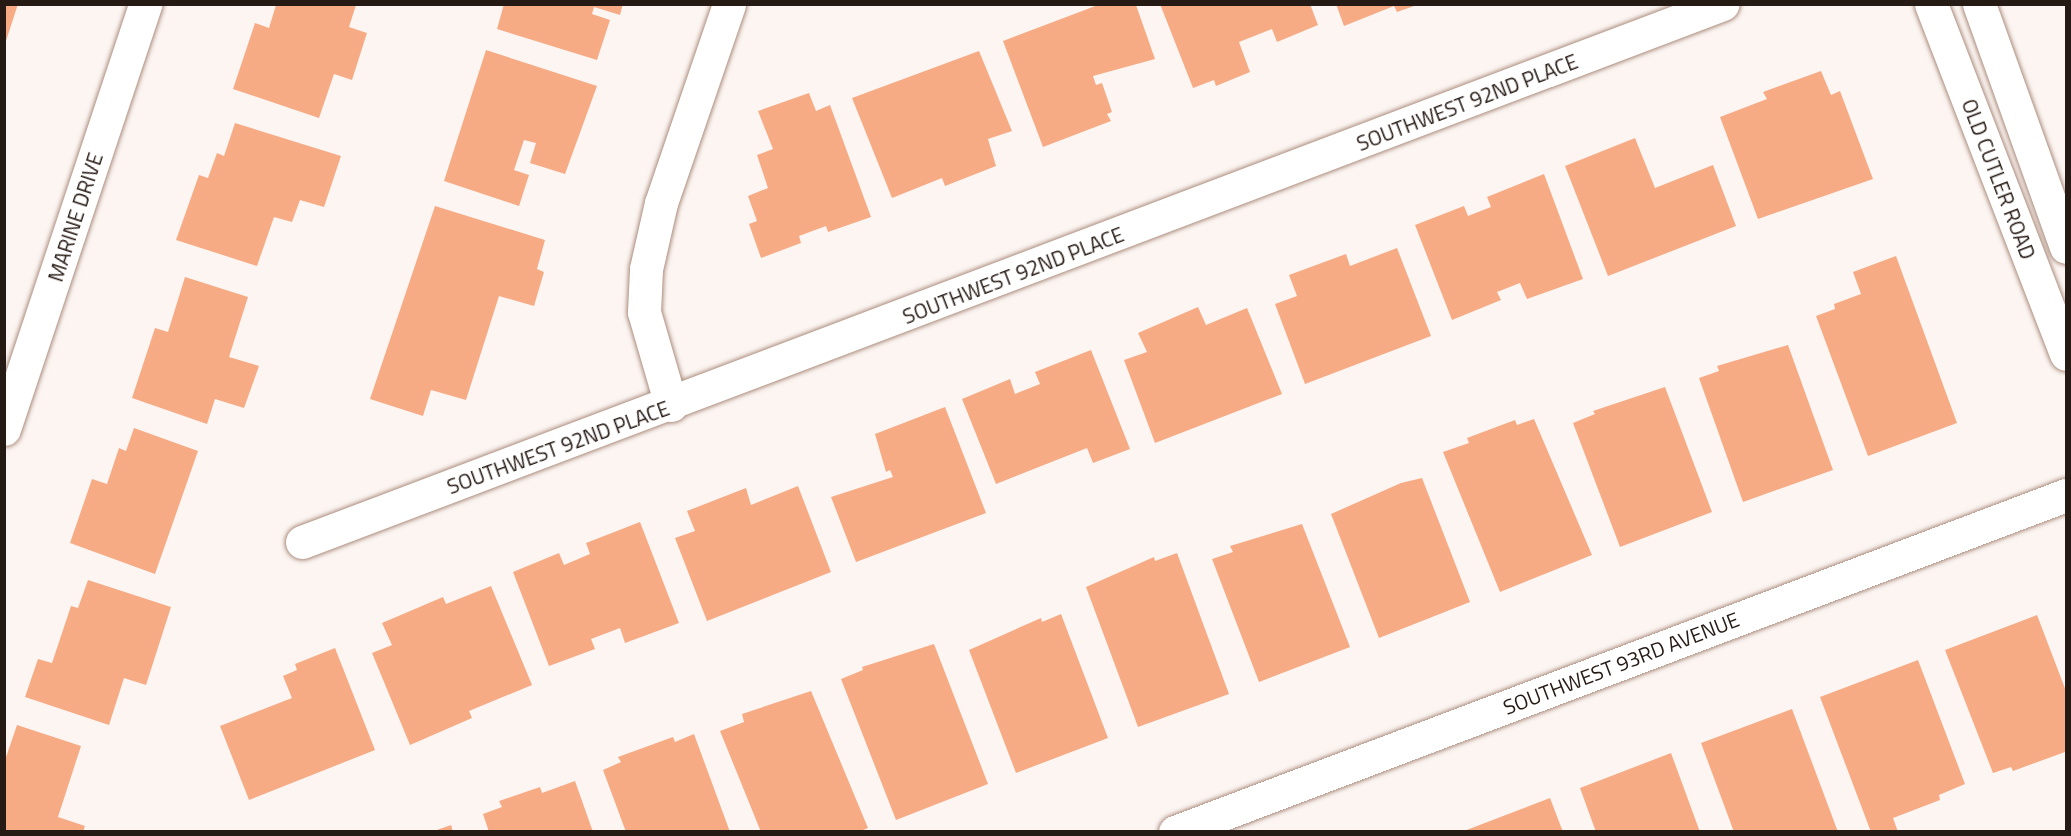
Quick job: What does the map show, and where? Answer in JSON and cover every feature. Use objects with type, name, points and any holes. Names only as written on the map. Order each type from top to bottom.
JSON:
[{"type":"street","name":"MARINE DRIVE","points":[[4,429],[145,4]]},
{"type":"street","points":[[671,405],[644,312],[646,269],[661,203],[729,4]]},
{"type":"street","name":"SOUTHWEST 92ND PLACE","points":[[302,542],[671,405],[1723,4]]},
{"type":"street","name":"OLD CUTLER ROAD","points":[[1931,4],[2067,354]]},
{"type":"street","name":"OLD CUTLER ROAD","points":[[1979,4],[2067,247]]},
{"type":"street","name":"SOUTHWEST 93RD AVENUE","points":[[1176,831],[2067,495]]},
{"type":"building","points":[[4,4],[18,4],[5,44],[4,44]]},
{"type":"building","points":[[504,4],[623,4],[620,15],[594,7],[592,14],[610,20],[597,60],[497,29]]},
{"type":"building","points":[[1160,4],[1310,4],[1318,25],[1277,42],[1272,29],[1239,42],[1250,72],[1216,86],[1214,80],[1193,88]]},
{"type":"building","points":[[1336,4],[1417,5],[1397,12],[1394,6],[1344,26]]},
{"type":"building","points":[[276,5],[356,5],[349,27],[367,33],[352,80],[334,74],[319,118],[233,89],[255,23],[269,28]]},
{"type":"building","points":[[1098,5],[1136,5],[1155,59],[1093,76],[1096,85],[1102,83],[1112,112],[1107,114],[1111,121],[1043,147],[1003,41]]},
{"type":"building","points":[[486,50],[597,86],[565,174],[530,163],[536,143],[524,140],[514,170],[529,175],[519,206],[444,181]]},
{"type":"building","points":[[979,51],[1012,131],[988,139],[996,166],[945,186],[942,178],[892,198],[852,98]]},
{"type":"building","points":[[1821,71],[1831,95],[1840,91],[1873,179],[1758,219],[1720,117],[1767,99],[1763,92]]},
{"type":"building","points":[[809,93],[816,111],[830,105],[871,217],[828,232],[826,226],[799,236],[801,243],[761,258],[749,224],[757,221],[748,196],[768,188],[757,155],[773,149],[758,111]]},
{"type":"building","points":[[235,123],[341,156],[324,207],[300,200],[292,222],[274,217],[257,266],[176,240],[199,175],[208,178],[217,153],[224,156]]},
{"type":"building","points":[[1635,138],[1655,188],[1713,165],[1736,226],[1608,276],[1565,166]]},
{"type":"building","points":[[1544,174],[1583,279],[1527,299],[1520,283],[1497,292],[1501,300],[1452,320],[1415,225],[1464,206],[1468,216],[1491,207],[1487,197]]},
{"type":"building","points":[[435,206],[545,240],[537,269],[544,272],[534,306],[499,296],[466,400],[431,390],[423,416],[370,399]]},
{"type":"building","points":[[1397,248],[1431,336],[1305,384],[1275,304],[1297,296],[1289,275],[1346,254],[1350,266]]},
{"type":"building","points":[[1896,256],[1957,423],[1868,456],[1816,316],[1835,309],[1834,304],[1861,294],[1853,272]]},
{"type":"building","points":[[185,277],[248,297],[229,357],[259,366],[244,408],[215,399],[207,424],[132,398],[155,328],[168,332]]},
{"type":"building","points":[[1198,307],[1206,325],[1247,308],[1282,394],[1155,443],[1124,360],[1147,352],[1138,333]]},
{"type":"building","points":[[1788,345],[1833,470],[1743,502],[1699,378],[1719,371],[1717,366]]},
{"type":"building","points":[[1091,350],[1130,449],[1093,463],[1087,448],[996,484],[962,399],[1010,379],[1015,394],[1040,384],[1035,372]]},
{"type":"building","points":[[1665,387],[1712,512],[1620,547],[1573,423],[1595,414],[1593,411]]},
{"type":"building","points":[[945,407],[986,513],[856,562],[831,497],[893,477],[890,470],[886,472],[875,434]]},
{"type":"building","points":[[1534,419],[1592,555],[1500,592],[1443,452],[1469,443],[1467,438],[1515,420],[1517,425]]},
{"type":"building","points":[[134,428],[198,451],[155,574],[70,543],[92,479],[107,484],[119,448],[126,451]]},
{"type":"building","points":[[1422,478],[1470,602],[1379,638],[1331,514],[1401,483]]},
{"type":"building","points":[[798,486],[831,572],[707,621],[675,538],[695,531],[687,511],[746,488],[751,505]]},
{"type":"building","points":[[640,522],[679,623],[625,643],[620,628],[591,639],[595,649],[549,666],[513,572],[559,553],[564,565],[590,554],[586,543]]},
{"type":"building","points":[[1302,524],[1350,647],[1259,682],[1212,559],[1233,552],[1230,546]]},
{"type":"building","points":[[1177,553],[1229,694],[1138,727],[1086,587],[1154,557],[1155,561]]},
{"type":"building","points":[[88,580],[171,607],[146,685],[124,678],[109,725],[25,697],[38,659],[52,663],[71,606],[78,608]]},
{"type":"building","points":[[491,586],[532,685],[469,711],[472,718],[410,745],[372,653],[392,645],[382,623],[443,597],[446,604]]},
{"type":"building","points":[[1061,614],[1108,738],[1016,773],[969,650],[1041,618],[1042,622]]},
{"type":"building","points":[[2037,615],[2066,691],[2065,752],[2013,771],[2011,767],[1993,773],[1945,650]]},
{"type":"building","points":[[934,644],[988,784],[896,820],[841,679],[863,670],[862,667]]},
{"type":"building","points":[[335,648],[375,750],[249,800],[220,726],[292,698],[283,676],[297,670],[295,664]]},
{"type":"building","points":[[1918,660],[1965,784],[1939,795],[1940,800],[1893,818],[1898,832],[1871,832],[1820,697]]},
{"type":"building","points":[[811,691],[868,828],[858,832],[761,832],[720,731],[744,722],[742,714]]},
{"type":"building","points":[[1792,709],[1838,832],[1734,832],[1701,743]]},
{"type":"building","points":[[17,725],[81,746],[58,817],[85,826],[83,832],[4,832],[4,763]]},
{"type":"building","points":[[694,734],[730,832],[626,832],[603,770],[621,762],[618,757],[673,737],[675,742]]},
{"type":"building","points":[[1671,753],[1700,832],[1596,832],[1580,788]]},
{"type":"building","points":[[575,781],[593,832],[489,832],[483,814],[502,807],[499,801],[540,787],[542,793]]},
{"type":"building","points":[[1550,798],[1563,832],[1464,832],[1464,831]]},
{"type":"building","points":[[451,825],[453,832],[434,832],[434,831]]}]
